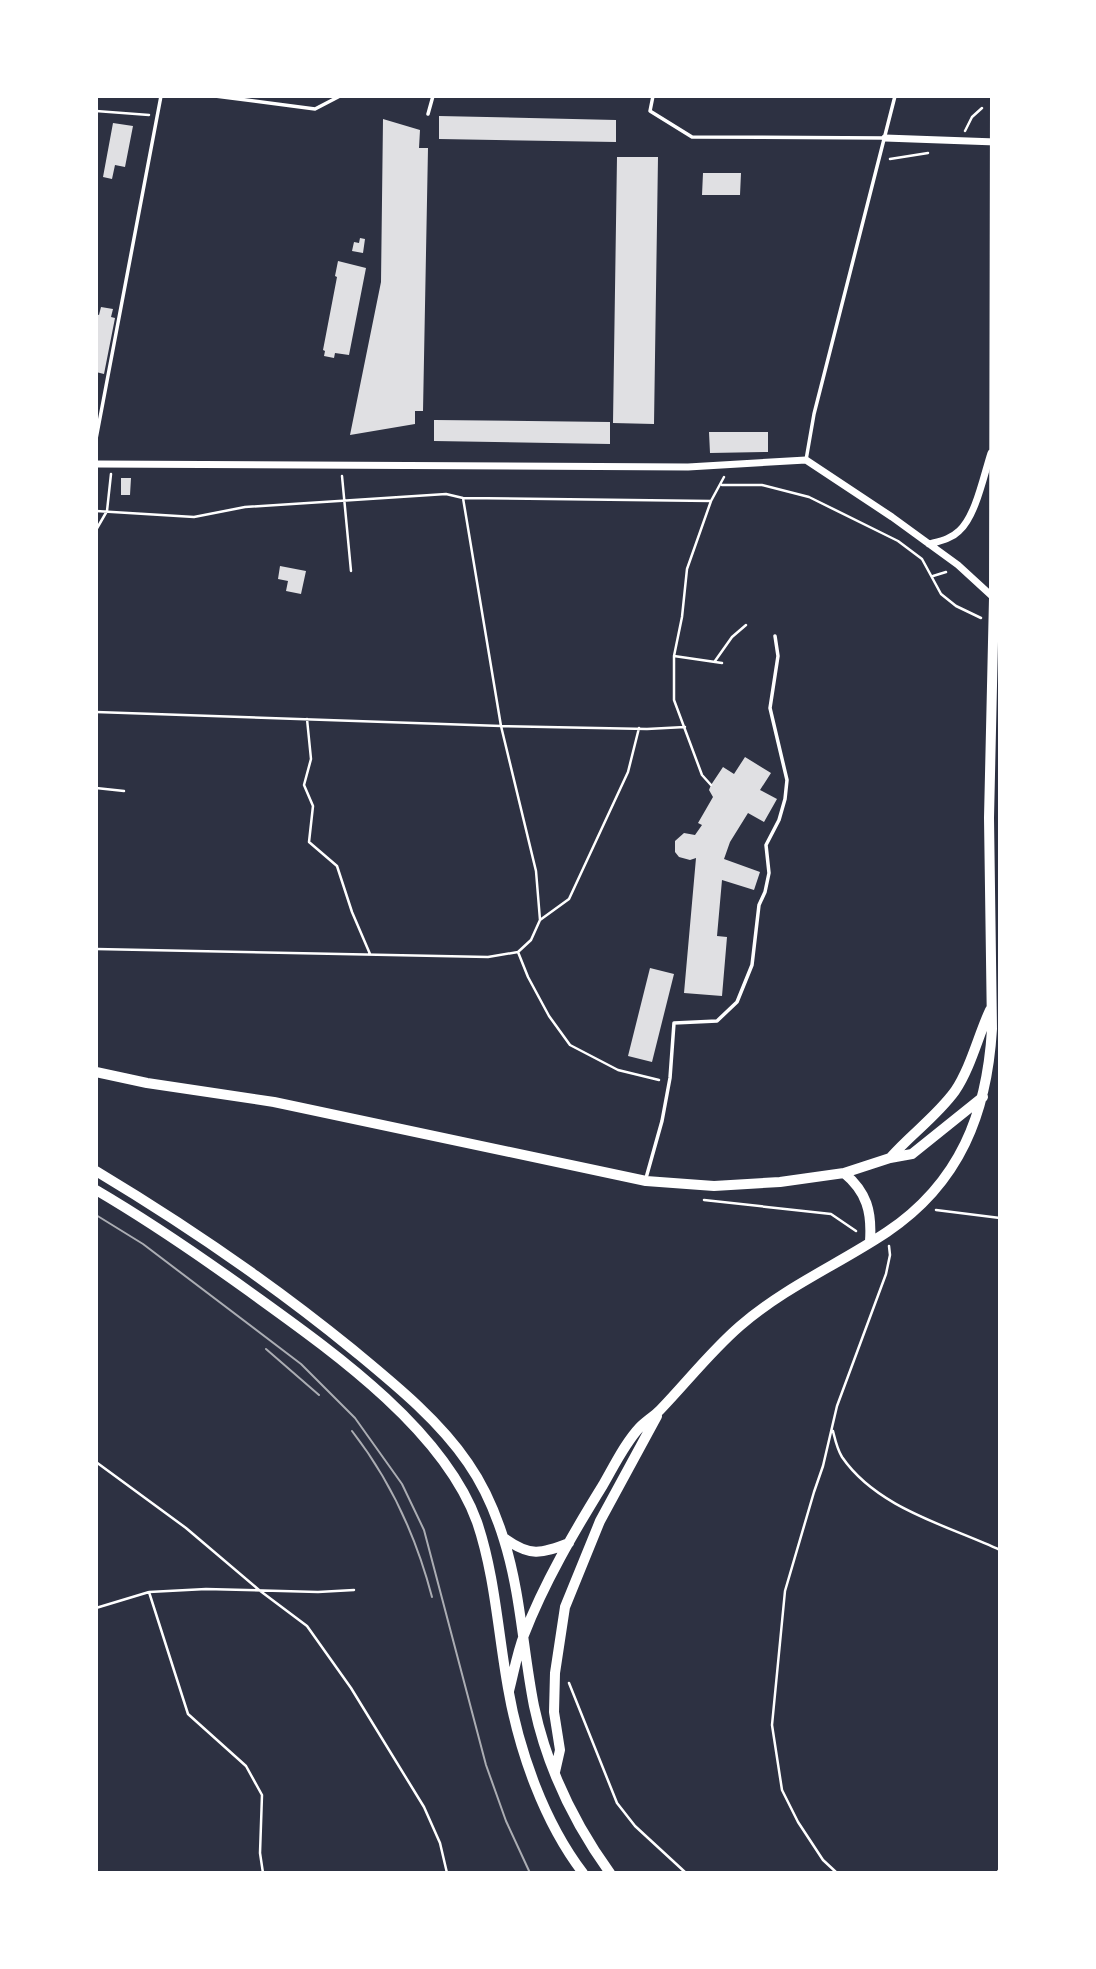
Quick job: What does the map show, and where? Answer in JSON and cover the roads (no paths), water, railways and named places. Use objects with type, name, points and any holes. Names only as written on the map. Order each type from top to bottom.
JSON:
[{"type":"main road","points":[[509,1691],[524,1636],[569,1543],[639,1428],[660,1410],[716,1348],[741,1325],[773,1300],[887,1232],[919,1207],[942,1182],[967,1143],[983,1097],[990,1060],[992,1006],[989,818],[994,598],[995,102]]},
{"type":"main road","points":[[890,1158],[939,1112],[956,1089],[967,1070],[992,1006]]},
{"type":"main road","points":[[96,1072],[147,1083],[274,1102],[646,1181],[714,1186],[779,1182],[844,1173],[912,1154],[983,1097]]},
{"type":"main road","points":[[96,1171],[288,1297],[380,1372],[425,1413],[468,1463],[492,1508],[504,1538],[535,1707],[554,1775],[585,1836],[611,1873]]},
{"type":"main road","points":[[844,1173],[863,1193],[870,1209],[870,1241]]},
{"type":"main road","points":[[96,1190],[204,1259],[327,1349],[412,1425],[452,1472],[476,1521],[489,1569],[509,1691],[531,1773],[556,1831],[583,1873]]},
{"type":"main road","points":[[554,1775],[560,1750],[554,1712],[555,1673],[565,1607],[600,1521],[660,1410]]},
{"type":"main road","points":[[504,1538],[525,1551],[545,1552],[569,1543]]},
{"type":"street","points":[[885,138],[996,142]]},
{"type":"street","points":[[929,544],[947,539],[961,530],[971,513],[993,447]]},
{"type":"street","points":[[96,464],[688,467],[806,460],[958,565],[994,598]]},
{"type":"lane","points":[[96,439],[161,96]]},
{"type":"lane","points":[[215,96],[315,109],[340,96]]},
{"type":"lane","points":[[428,114],[433,96]]},
{"type":"lane","points":[[653,96],[650,111],[692,137],[885,138]]},
{"type":"lane","points":[[806,460],[814,414],[895,96]]},
{"type":"lane","points":[[646,1181],[669,1083],[674,1023],[717,1021],[737,1002],[752,965],[759,905],[769,873],[766,845],[779,820],[787,780],[770,708],[778,656],[775,636]]},
{"type":"tram line","points":[[96,1215],[143,1244],[301,1364],[355,1418],[402,1484],[424,1530],[486,1765],[506,1821],[530,1873]]},
{"type":"tram line","points":[[266,1349],[319,1395]]},
{"type":"tram line","points":[[352,1431],[379,1469],[401,1510],[432,1597]]}]
